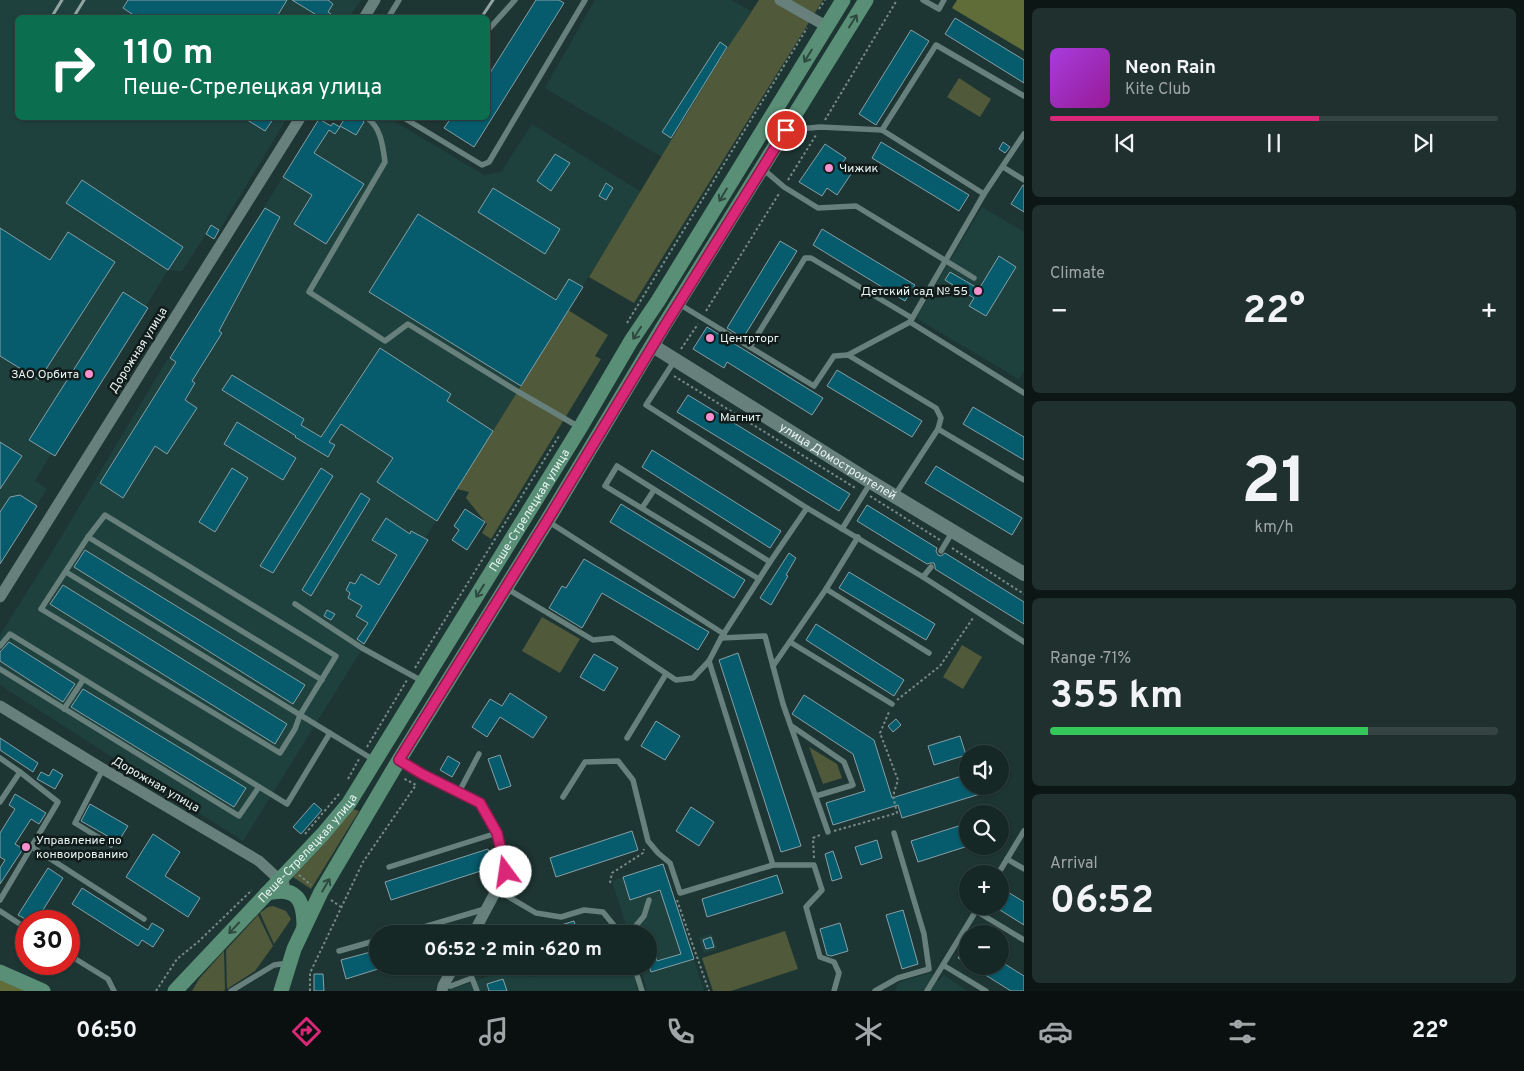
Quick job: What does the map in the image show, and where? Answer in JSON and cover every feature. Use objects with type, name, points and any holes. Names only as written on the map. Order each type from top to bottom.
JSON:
[{"type":"main road","name":"Пеше-Стрелецкая улица","points":[[177,990],[267,893],[276,875],[349,803],[369,757],[575,424],[658,301],[820,23],[843,0]]},
{"type":"main road","name":"Пеше-Стрелецкая улица","points":[[281,991],[294,949],[321,892],[396,766],[866,0]]},
{"type":"main road","points":[[267,893],[286,890],[291,893],[303,907],[304,929]]},
{"type":"main road","points":[[0,972],[43,991]]},
{"type":"street","points":[[366,15],[375,0]]},
{"type":"street","points":[[780,0],[820,23]]},
{"type":"street","name":"Дорожная улица","points":[[0,597],[299,120]]},
{"type":"street","name":"улица Домостроителей","points":[[653,346],[867,487],[895,496],[1024,574]]},
{"type":"street","name":"Дорожная улица","points":[[0,706],[259,861],[276,875],[291,893]]},
{"type":"street","points":[[396,766],[422,774],[480,803],[497,833],[506,872],[478,925]]},
{"type":"street","points":[[441,990],[449,975]]},
{"type":"lane","points":[[390,15],[399,0]]},
{"type":"lane","points":[[408,120],[482,165],[489,162],[584,0]]},
{"type":"lane","points":[[923,0],[939,9],[944,0]]},
{"type":"lane","points":[[490,28],[512,1]]},
{"type":"lane","points":[[882,130],[936,45],[1024,96]]},
{"type":"lane","points":[[370,120],[374,122],[382,144],[385,162],[309,292],[385,340],[408,324],[575,424]]},
{"type":"lane","points":[[416,124],[419,120]]},
{"type":"lane","points":[[786,130],[820,127],[882,130],[984,194]]},
{"type":"lane","points":[[679,304],[814,386],[834,356],[848,355],[911,320],[984,194],[1024,134]]},
{"type":"lane","points":[[1003,167],[1024,180]]},
{"type":"lane","points":[[762,168],[784,187],[818,208],[856,206],[974,278]]},
{"type":"lane","points":[[750,347],[805,258],[811,258],[1024,393]]},
{"type":"lane","points":[[848,355],[936,408],[941,418],[938,428],[895,496]]},
{"type":"lane","points":[[674,360],[646,405],[807,508],[923,577],[1024,642]]},
{"type":"lane","points":[[938,428],[1024,480]]},
{"type":"lane","points":[[759,579],[605,486],[617,466],[770,562]]},
{"type":"lane","points":[[842,529],[867,487]]},
{"type":"lane","points":[[642,508],[654,490]]},
{"type":"lane","points":[[506,588],[593,640],[613,638],[676,680],[694,678],[709,661],[759,579],[807,508]]},
{"type":"lane","points":[[105,515],[336,656],[300,715],[295,729],[280,753],[41,609],[66,572],[88,537],[105,515]]},
{"type":"lane","points":[[547,521],[723,636],[765,636],[783,704],[793,727],[828,832]]},
{"type":"lane","points":[[941,551],[953,531]]},
{"type":"lane","points":[[88,537],[322,680]]},
{"type":"lane","points":[[773,666],[826,589],[858,537]]},
{"type":"lane","points":[[923,577],[931,567]]},
{"type":"lane","points":[[66,572],[369,757]]},
{"type":"lane","points":[[826,589],[929,653]]},
{"type":"lane","points":[[295,604],[362,648],[417,679]]},
{"type":"lane","points":[[0,646],[10,634],[287,804],[330,733]]},
{"type":"lane","points":[[790,642],[892,704]]},
{"type":"lane","points":[[709,661],[773,865]]},
{"type":"lane","points":[[0,669],[239,816],[259,787]]},
{"type":"lane","points":[[627,738],[666,674]]},
{"type":"lane","points":[[64,709],[83,680]]},
{"type":"lane","points":[[793,727],[844,762],[853,785],[816,796]]},
{"type":"lane","points":[[459,792],[479,754]]},
{"type":"lane","points":[[0,758],[58,802],[0,900]]},
{"type":"lane","points":[[563,797],[585,762],[618,761],[633,780],[648,841],[658,854],[670,863],[680,893],[773,865],[814,865],[822,890],[806,907],[820,957],[834,962],[839,973],[834,991]]},
{"type":"lane","points":[[103,769],[74,823],[111,845]]},
{"type":"lane","points":[[0,802],[20,772]]},
{"type":"lane","points":[[1003,865],[1024,831]]},
{"type":"lane","points":[[389,867],[497,833]]},
{"type":"lane","points":[[875,991],[898,978],[928,969],[924,934],[894,833]]},
{"type":"lane","points":[[32,847],[144,919]]},
{"type":"lane","points":[[1007,859],[1024,869]]},
{"type":"lane","points":[[497,890],[536,913],[561,917],[584,910],[603,912],[614,925]]},
{"type":"lane","points":[[636,925],[644,916],[649,900]]},
{"type":"lane","points":[[430,925],[488,908]]},
{"type":"lane","points":[[0,912],[15,921]]},
{"type":"lane","points":[[927,991],[973,915]]},
{"type":"lane","points":[[987,915],[1024,940]]},
{"type":"lane","points":[[339,951],[369,943]]},
{"type":"lane","points":[[80,962],[108,979],[114,991]]},
{"type":"lane","points":[[231,991],[274,965],[288,965]]},
{"type":"lane","points":[[943,965],[986,991]]},
{"type":"lane","points":[[637,975],[642,991]]},
{"type":"lane","points":[[441,990],[472,978],[477,991]]},
{"type":"path","points":[[625,327],[820,23]]},
{"type":"path","points":[[666,372],[867,487],[945,544],[1024,594]]},
{"type":"path","points":[[345,784],[369,757],[575,424]]},
{"type":"path","points":[[814,865],[813,838],[897,813],[894,796],[898,780],[880,733],[892,704],[940,666],[977,611]]},
{"type":"path","points":[[310,991],[310,973],[364,862],[416,785],[396,766]]},
{"type":"path","points":[[300,840],[341,791]]},
{"type":"path","points":[[610,883],[612,874],[642,853],[648,841]]},
{"type":"path","points":[[156,991],[177,959],[276,875]]},
{"type":"path","points":[[680,893],[677,899],[709,991]]},
{"type":"shaded area","points":[[0,0],[361,0],[350,15],[15,15],[15,120],[286,120],[214,239],[206,234],[182,271],[168,270],[146,306],[148,308],[55,456],[51,454],[35,481],[47,489],[0,564]]},
{"type":"shaded area","points":[[595,0],[731,0],[751,11],[662,157],[545,88]]},
{"type":"shaded area","points":[[318,120],[330,126],[333,123],[339,127],[344,120],[392,120],[484,175],[501,172],[532,124],[641,192],[425,538],[428,540],[375,627],[372,625],[368,630],[372,633],[243,841],[0,685],[0,635],[51,554],[167,360]]},
{"type":"shaded area","name":"Детский сад № 55","points":[[982,207],[1024,232],[1024,371],[1019,379],[916,318]]},
{"type":"shaded area","points":[[663,864],[704,991],[647,991],[643,975],[657,975],[657,925],[626,925],[612,881]]},
{"type":"shaded area","points":[[712,934],[717,949],[704,953],[699,938]]},
{"type":"shaded area","points":[[931,973],[938,981],[944,975],[967,991],[895,991],[899,982]]},
{"type":"shaded area","points":[[493,975],[530,975],[533,977],[538,975],[634,975],[638,991],[447,991]]},
{"type":"green space","points":[[759,0],[823,0],[634,303],[589,277],[717,64]]},
{"type":"green space","points":[[957,0],[1024,0],[1024,51],[952,8]]},
{"type":"green space","points":[[959,78],[991,99],[980,117],[947,97]]},
{"type":"green space","points":[[568,310],[608,335],[595,356],[601,359],[491,539],[482,533],[487,524],[466,498],[469,492],[457,489]]},
{"type":"green space","points":[[542,617],[580,639],[560,673],[522,651]]},
{"type":"green space","points":[[962,645],[982,657],[963,689],[943,677]]},
{"type":"green space","points":[[809,747],[837,764],[842,778],[823,784]]},
{"type":"green space","points":[[353,809],[359,811],[311,889],[293,877],[325,843]]},
{"type":"green space","points":[[273,906],[286,911],[291,919],[274,944],[260,913]]},
{"type":"green space","points":[[258,915],[273,946],[255,971],[227,989],[226,950]]},
{"type":"green space","points":[[785,931],[798,969],[731,991],[713,991],[702,958]]},
{"type":"green space","points":[[224,951],[225,990],[192,991],[199,979]]},
{"type":"green space","points":[[0,979],[28,991],[0,991]]},
{"type":"building","points":[[128,0],[287,0],[278,15],[134,15],[123,8]]},
{"type":"building","points":[[292,0],[328,0],[333,4],[328,12],[332,15],[315,14]]},
{"type":"building","points":[[536,0],[559,0],[564,3],[474,147],[444,128],[450,120],[490,120],[490,73]]},
{"type":"building","points":[[955,18],[1024,60],[1024,83],[945,34]]},
{"type":"building","points":[[911,30],[929,41],[876,125],[859,114]]},
{"type":"building","points":[[720,42],[727,47],[671,138],[662,132]]},
{"type":"building","points":[[247,120],[273,120],[265,131]]},
{"type":"building","points":[[318,120],[321,120],[331,126],[333,123],[340,127],[335,134],[329,130],[314,153],[364,184],[326,244],[294,224],[312,195],[283,177]]},
{"type":"building","points":[[344,120],[362,120],[364,122],[356,135],[340,126]]},
{"type":"building","points":[[881,142],[969,195],[959,211],[872,158]]},
{"type":"building","points":[[1003,142],[1010,147],[1005,153],[999,149]]},
{"type":"building","points":[[825,144],[846,158],[840,166],[851,174],[837,195],[827,188],[822,196],[799,182]]},
{"type":"building","points":[[555,154],[570,163],[551,191],[537,181]]},
{"type":"building","points":[[82,180],[183,247],[168,270],[66,203]]},
{"type":"building","points":[[606,183],[613,188],[606,200],[599,196]]},
{"type":"building","points":[[1024,185],[1024,212],[1011,204]]},
{"type":"building","points":[[493,188],[560,229],[545,254],[478,212]]},
{"type":"building","points":[[265,208],[280,217],[219,331],[222,333],[192,381],[195,383],[185,400],[197,408],[167,454],[155,446],[123,498],[100,483],[176,362],[170,358]]},
{"type":"building","points":[[418,214],[556,300],[569,279],[583,287],[521,386],[369,292]]},
{"type":"building","points":[[211,225],[219,230],[214,239],[206,234]]},
{"type":"building","points":[[0,228],[50,260],[68,232],[115,262],[39,380],[0,356]]},
{"type":"building","points":[[822,229],[915,285],[905,301],[813,245]]},
{"type":"building","points":[[780,241],[797,251],[743,338],[727,328]]},
{"type":"building","points":[[999,256],[1016,267],[986,316],[969,306],[974,298],[945,280],[950,272],[979,289]]},
{"type":"building","name":"ЗАО Орбита","points":[[123,292],[148,308],[55,456],[29,440]]},
{"type":"building","points":[[707,327],[823,398],[812,415],[727,362],[724,368],[693,349]]},
{"type":"building","points":[[380,348],[451,394],[447,401],[493,431],[437,521],[377,482],[393,458],[341,424],[329,442],[335,445],[328,457],[222,390],[232,375],[304,419],[301,425],[321,437]]},
{"type":"building","points":[[837,370],[922,421],[912,437],[827,386]]},
{"type":"building","points":[[688,395],[850,494],[839,511],[677,412]]},
{"type":"building","points":[[973,407],[1024,437],[1024,460],[963,424]]},
{"type":"building","points":[[237,422],[296,458],[283,480],[224,444]]},
{"type":"building","points":[[0,442],[22,456],[0,489]]},
{"type":"building","points":[[652,450],[781,531],[770,548],[642,467]]},
{"type":"building","points":[[936,466],[1022,518],[1012,535],[925,483]]},
{"type":"building","points":[[232,468],[248,478],[215,532],[199,522]]},
{"type":"building","points":[[321,468],[333,476],[273,573],[260,566]]},
{"type":"building","points":[[361,493],[370,499],[311,596],[302,590]]},
{"type":"building","points":[[20,495],[37,506],[0,564],[0,512],[10,497]]},
{"type":"building","points":[[621,504],[745,580],[734,598],[610,522]]},
{"type":"building","points":[[867,505],[937,548],[938,555],[941,556],[945,553],[1024,602],[1024,624],[935,569],[934,563],[927,564],[857,521]]},
{"type":"building","points":[[465,509],[485,522],[467,550],[452,540],[459,530],[454,526]]},
{"type":"building","points":[[386,518],[410,534],[411,531],[428,540],[364,644],[357,639],[368,623],[356,616],[362,606],[348,598],[350,593],[346,590],[350,582],[355,584],[361,574],[379,585],[397,555],[372,540]]},
{"type":"building","points":[[85,550],[305,685],[293,704],[74,567]]},
{"type":"building","points":[[789,553],[796,558],[771,605],[760,598]]},
{"type":"building","points":[[584,559],[709,632],[698,650],[602,593],[582,628],[549,608],[562,586],[566,588]]},
{"type":"building","points":[[849,572],[935,624],[926,640],[839,588]]},
{"type":"building","points":[[63,585],[287,724],[275,744],[50,604]]},
{"type":"building","points":[[327,610],[335,614],[331,620],[324,616]]},
{"type":"building","points":[[816,624],[904,680],[894,696],[806,640]]},
{"type":"building","points":[[9,642],[75,684],[63,702],[0,661],[0,652]]},
{"type":"building","points":[[738,653],[801,846],[781,852],[719,660]]},
{"type":"building","points":[[594,654],[618,668],[604,691],[580,677]]},
{"type":"building","points":[[83,689],[246,788],[234,807],[71,707]]},
{"type":"building","points":[[510,693],[547,717],[533,738],[500,717],[487,737],[472,727],[490,699],[502,706]]},
{"type":"building","points":[[804,695],[874,740],[892,798],[959,777],[959,795],[977,795],[902,818],[898,805],[833,825],[826,803],[865,791],[853,754],[792,714]]},
{"type":"building","points":[[896,719],[901,725],[893,732],[888,726]]},
{"type":"building","points":[[656,721],[680,736],[665,760],[641,746]]},
{"type":"building","points":[[960,736],[963,745],[959,745],[959,757],[934,765],[928,746]]},
{"type":"building","points":[[0,738],[38,763],[33,772],[0,750]]},
{"type":"building","points":[[500,755],[511,786],[499,790],[488,759]]},
{"type":"building","points":[[448,756],[460,763],[452,777],[440,770]]},
{"type":"building","points":[[53,769],[63,775],[55,789],[37,779],[41,772],[49,776]]},
{"type":"building","points":[[15,794],[46,813],[39,824],[31,819],[15,844],[23,849],[0,884],[0,868],[5,860],[0,857],[0,833],[15,809],[9,805]]},
{"type":"building","points":[[314,803],[322,810],[301,834],[293,827]]},
{"type":"building","points":[[90,804],[128,826],[118,842],[81,821]]},
{"type":"building","points":[[691,807],[714,822],[699,846],[676,831]]},
{"type":"building","points":[[959,826],[959,849],[918,862],[911,841]]},
{"type":"building","points":[[632,831],[638,850],[556,877],[550,858]]},
{"type":"building","points":[[153,834],[180,852],[165,876],[200,898],[188,917],[126,877]]},
{"type":"building","points":[[877,840],[882,858],[861,865],[855,847]]},
{"type":"building","points":[[488,849],[493,867],[391,900],[385,882]]},
{"type":"building","points":[[833,851],[842,878],[832,881],[825,854]]},
{"type":"building","points":[[663,864],[694,959],[657,970],[657,961],[681,954],[660,890],[630,900],[623,877]]},
{"type":"building","points":[[48,868],[63,878],[43,910],[21,910]]},
{"type":"building","points":[[517,870],[520,879],[513,881],[513,871]]},
{"type":"building","points":[[777,875],[783,893],[707,917],[702,899]]},
{"type":"building","points":[[82,888],[148,930],[152,923],[164,930],[153,947],[142,940],[138,946],[72,904]]},
{"type":"building","points":[[1009,893],[1024,902],[1024,925],[1008,915]]},
{"type":"building","points":[[903,910],[918,964],[902,969],[886,915]]},
{"type":"building","points":[[574,921],[575,925],[561,925]]},
{"type":"building","points":[[840,923],[848,951],[831,956],[827,955],[820,929]]},
{"type":"building","points":[[711,937],[714,947],[706,949],[703,940]]},
{"type":"building","points":[[369,952],[369,972],[346,979],[341,960]]},
{"type":"building","points":[[1009,967],[1024,976],[1024,991],[1011,991],[985,975],[1009,975]]},
{"type":"building","points":[[314,974],[323,974],[324,991],[314,991]]},
{"type":"building","points":[[503,979],[507,991],[489,991],[487,984]]},
{"type":"railway","points":[[53,15],[62,0]]},
{"type":"railway","points":[[75,15],[84,0]]},
{"type":"railway","points":[[483,15],[493,0]]},
{"type":"place","name":"Чижик","points":[[829,168]]},
{"type":"place","name":"Детский сад № 55","points":[[978,291]]},
{"type":"place","name":"Центрторг","points":[[710,338]]},
{"type":"place","name":"ЗАО Орбита","points":[[89,374]]},
{"type":"place","name":"Магнит","points":[[710,417]]},
{"type":"place","name":"Управление по конвоированию","points":[[26,847]]},
{"type":"route","points":[[506,872],[497,833],[480,803],[422,774],[399,760],[786,130]]}]
